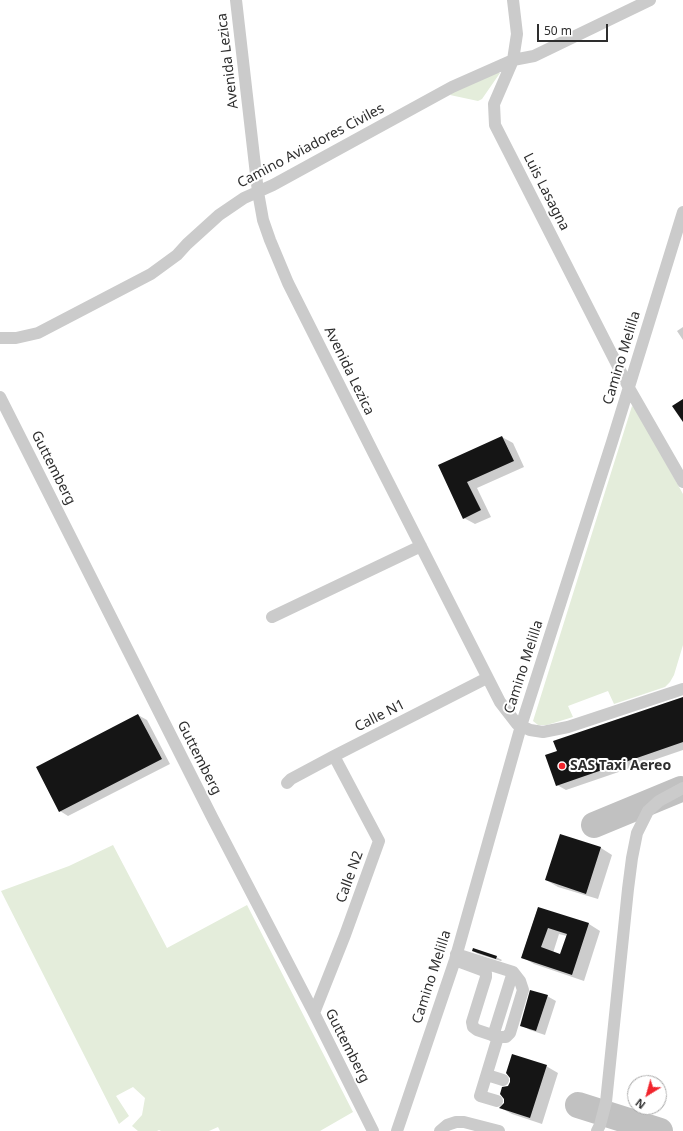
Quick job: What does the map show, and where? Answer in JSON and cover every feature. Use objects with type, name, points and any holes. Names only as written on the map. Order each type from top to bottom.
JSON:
[{"type":"street","name":"Avenida Lezica","points":[[236,0],[258,192],[263,220],[277,258],[487,678],[503,706],[517,724],[521,726]]},
{"type":"street","name":"Luis Lasagna","points":[[513,0],[517,34],[513,60],[494,104],[495,125],[629,388],[683,482]]},
{"type":"street","name":"Camino Aviadores Civiles","points":[[0,338],[16,338],[38,333],[151,274],[177,255],[192,239],[219,215],[244,198],[273,186],[452,87],[513,60],[534,56],[650,0]]},
{"type":"street","name":"Camino Melilla","points":[[397,1131],[455,957],[521,726],[629,388],[683,212]]},
{"type":"street","name":"Guttemberg","points":[[0,397],[212,817],[314,1013],[373,1131]]},
{"type":"street","points":[[272,617],[421,546]]},
{"type":"street","name":"Calle N1","points":[[287,783],[291,779],[334,756],[487,678]]},
{"type":"street","points":[[521,726],[536,732],[568,727],[683,689]]},
{"type":"street","name":"Calle N2","points":[[314,1013],[345,935],[379,841],[334,756]]},
{"type":"street","points":[[597,1131],[600,1125],[607,1096],[628,889],[637,833],[648,811],[659,801],[683,788]]},
{"type":"street","points":[[455,957],[484,966],[513,972],[480,1096],[497,1101]]},
{"type":"street","points":[[484,966],[486,977],[472,1022],[477,1030],[496,1036]]},
{"type":"street","points":[[486,1075],[503,1080]]},
{"type":"street","points":[[440,1131],[447,1125],[456,1122],[464,1122],[499,1131]]},
{"type":"green space","points":[[496,73],[500,73],[482,99],[478,101],[450,95],[453,92]]},
{"type":"green space","points":[[632,406],[635,408],[683,494],[683,645],[674,675],[665,687],[614,704],[608,691],[568,706],[573,717],[547,725],[538,725],[533,721]]},
{"type":"green space","points":[[113,845],[167,948],[247,905],[353,1112],[320,1131],[220,1131],[218,1127],[209,1131],[138,1131],[132,1126],[142,1115],[145,1098],[133,1087],[116,1096],[129,1116],[119,1124],[1,891],[69,866]]},
{"type":"building","points":[[683,399],[683,422],[672,406]]},
{"type":"building","points":[[502,436],[514,461],[467,482],[481,510],[463,519],[438,465]]},
{"type":"building","points":[[683,697],[683,742],[556,786],[545,755],[557,751],[553,741]]},
{"type":"building","points":[[138,714],[162,759],[59,812],[36,767]]},
{"type":"building","points":[[560,834],[601,847],[586,894],[545,880]]},
{"type":"building","points":[[538,907],[589,923],[572,975],[521,958]],"holes":[[[548,928],[567,934],[560,954],[541,947]]]},
{"type":"building","points":[[473,948],[497,956],[496,959],[472,951]]},
{"type":"building","points":[[530,990],[548,995],[536,1031],[520,1026]]},
{"type":"building","points":[[512,1054],[547,1065],[530,1118],[499,1108],[504,1103],[504,1099],[500,1094],[502,1087],[508,1086],[510,1082],[510,1078],[506,1073]]},
{"type":"taxiway","points":[[594,825],[681,789]]},
{"type":"taxiway","points":[[578,1105],[660,1131]]},
{"type":"place","name":"SAS Taxi Aereo","points":[[562,766]]}]
